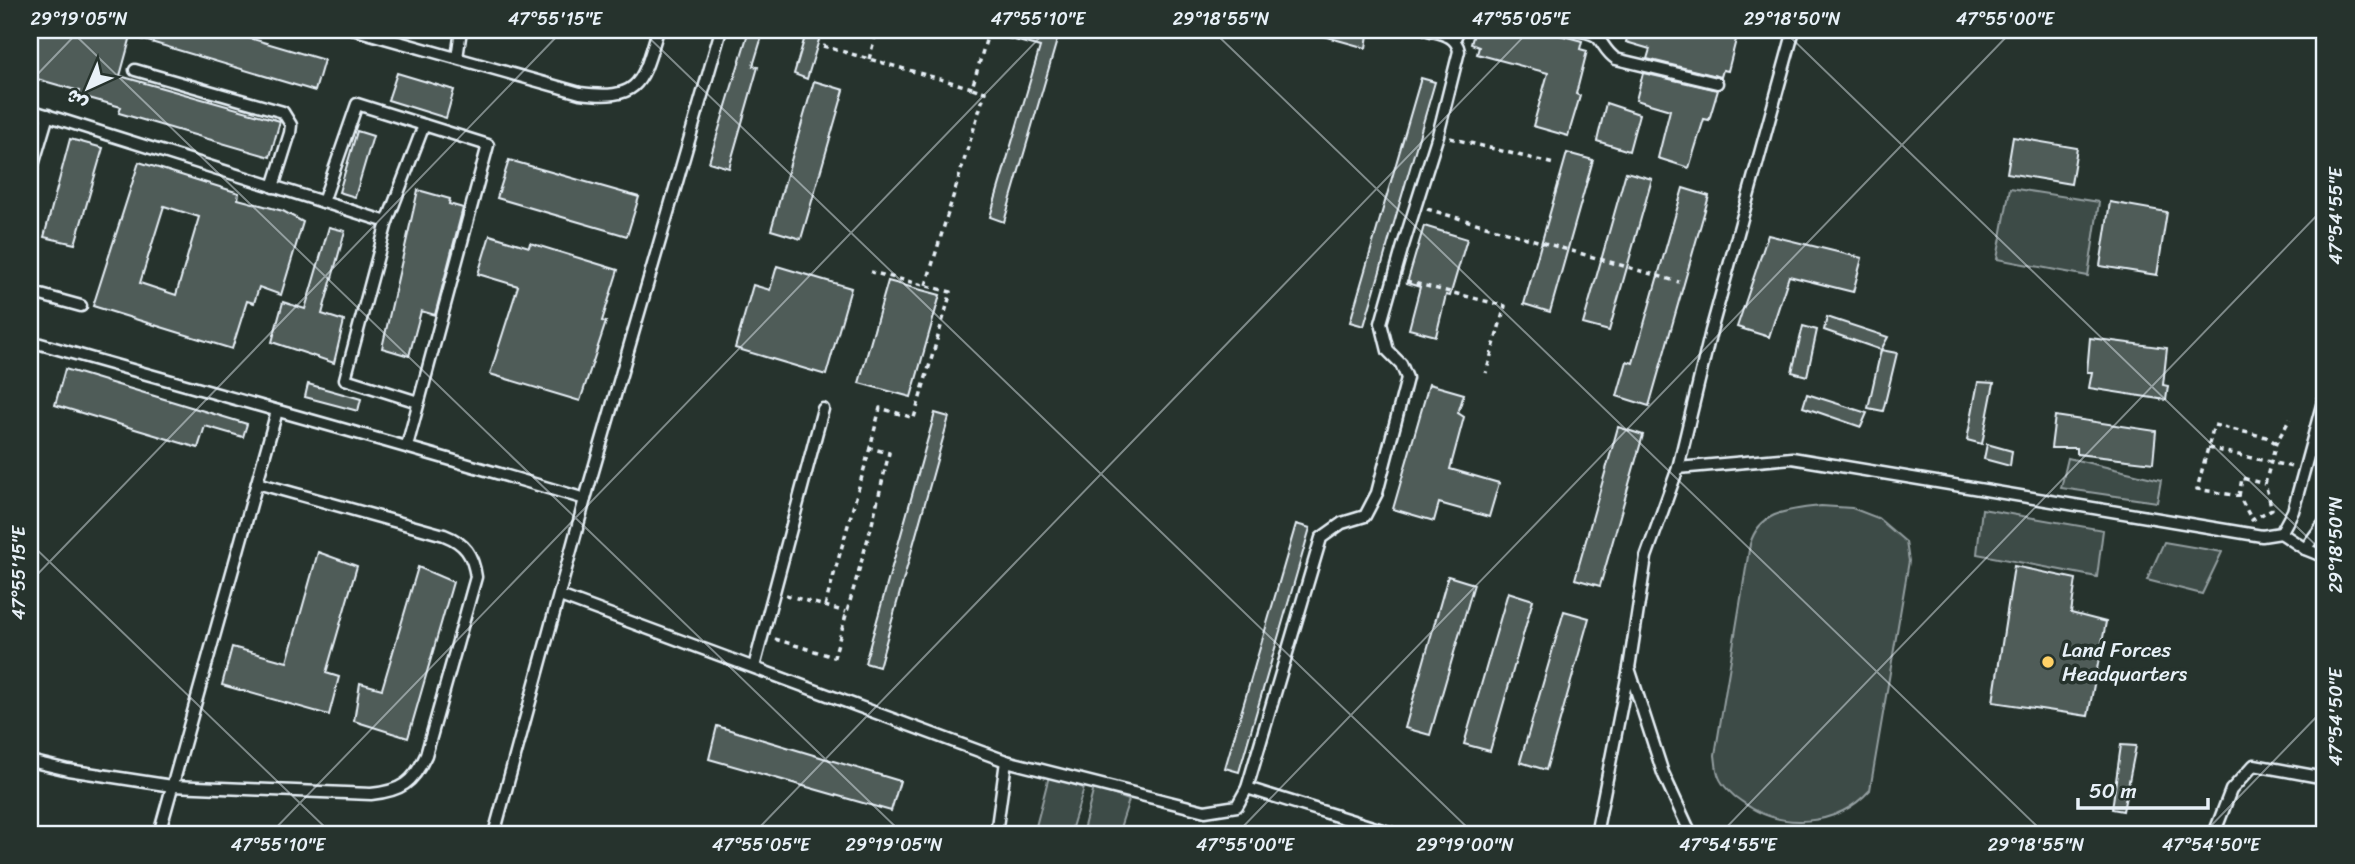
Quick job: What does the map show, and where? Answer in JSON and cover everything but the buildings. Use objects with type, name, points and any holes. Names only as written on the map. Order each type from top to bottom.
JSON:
[{"type":"lane","points":[[356,30],[580,93],[605,97],[629,91],[645,74],[658,30]]},
{"type":"lane","points":[[457,58],[461,30]]},
{"type":"lane","points":[[494,834],[585,499],[721,30]]},
{"type":"lane","points":[[560,596],[1006,761],[1205,811],[1237,807],[1247,788],[1321,538],[1342,523],[1365,516],[1377,493],[1407,378],[1401,364],[1388,352],[1381,323],[1438,135],[1459,51],[1457,35],[1428,30]]},
{"type":"lane","points":[[1575,30],[1593,34],[1616,59],[1717,83]]},
{"type":"lane","points":[[1596,834],[1629,668],[1646,557],[1678,468],[1711,331],[1794,30]]},
{"type":"lane","points":[[135,70],[283,111],[291,125],[273,187]]},
{"type":"lane","points":[[323,202],[357,104],[488,145],[407,446]]},
{"type":"lane","points":[[30,110],[387,222]]},
{"type":"lane","points":[[30,176],[48,116]]},
{"type":"lane","points":[[418,402],[345,379],[387,222],[424,125]]},
{"type":"lane","points":[[30,292],[81,306]]},
{"type":"lane","points":[[30,341],[407,446],[585,499]]},
{"type":"lane","points":[[2281,533],[2293,511],[2325,394]]},
{"type":"lane","points":[[754,667],[822,409]]},
{"type":"lane","points":[[159,834],[277,411]]},
{"type":"lane","points":[[1678,468],[1792,458],[2262,536],[2281,533],[2305,549],[2325,557]]},
{"type":"lane","points":[[30,761],[68,770],[172,786],[371,794],[400,789],[411,780],[420,768],[429,742],[475,577],[474,563],[468,550],[457,540],[444,534],[257,483]]},
{"type":"lane","points":[[2305,549],[2325,522]]},
{"type":"lane","points":[[1629,668],[1663,774],[1691,834]]},
{"type":"lane","points":[[995,831],[1006,761]]},
{"type":"lane","points":[[2214,834],[2231,790],[2254,765],[2325,778]]},
{"type":"lane","points":[[1247,788],[1395,834]]},
{"type":"path","points":[[869,59],[877,30]]},
{"type":"path","points":[[972,88],[989,30]]},
{"type":"path","points":[[823,46],[985,92],[926,285]]},
{"type":"path","points":[[1438,135],[1554,164]]},
{"type":"path","points":[[1415,206],[1679,282]]},
{"type":"path","points":[[825,606],[880,408],[914,418],[951,292],[871,272]]},
{"type":"path","points":[[1394,278],[1505,306],[1486,373]]},
{"type":"path","points":[[2265,484],[2242,478],[2239,496],[2252,520],[2272,509],[2265,484],[2276,443],[2290,419]]},
{"type":"path","points":[[2239,496],[2197,489],[2214,425],[2266,437],[2276,443]]},
{"type":"path","points":[[2207,447],[2305,469]]},
{"type":"path","points":[[763,635],[834,657],[871,528],[889,453],[870,448]]},
{"type":"path","points":[[774,591],[846,612]]},
{"type":"shaded area","points":[[2010,188],[2099,202],[2088,276],[1997,259]]},
{"type":"shaded area","points":[[2068,458],[2161,480],[2157,502],[2061,488]]},
{"type":"shaded area","points":[[1821,506],[1852,508],[1878,518],[1906,542],[1909,561],[1870,790],[1841,812],[1825,818],[1790,820],[1756,811],[1735,796],[1720,780],[1715,755],[1750,544],[1761,524],[1769,518],[1788,511]]},
{"type":"shaded area","points":[[1982,509],[2103,530],[2097,577],[1977,554]]},
{"type":"shaded area","points":[[2164,542],[2222,552],[2202,594],[2147,580]]},
{"type":"shaded area","points":[[1049,776],[1084,788],[1070,834],[1034,834]]},
{"type":"shaded area","points":[[1094,788],[1129,800],[1118,834],[1082,834]]},
{"type":"place","name":"Land Forces Headquarters","points":[[2048,662]]}]
